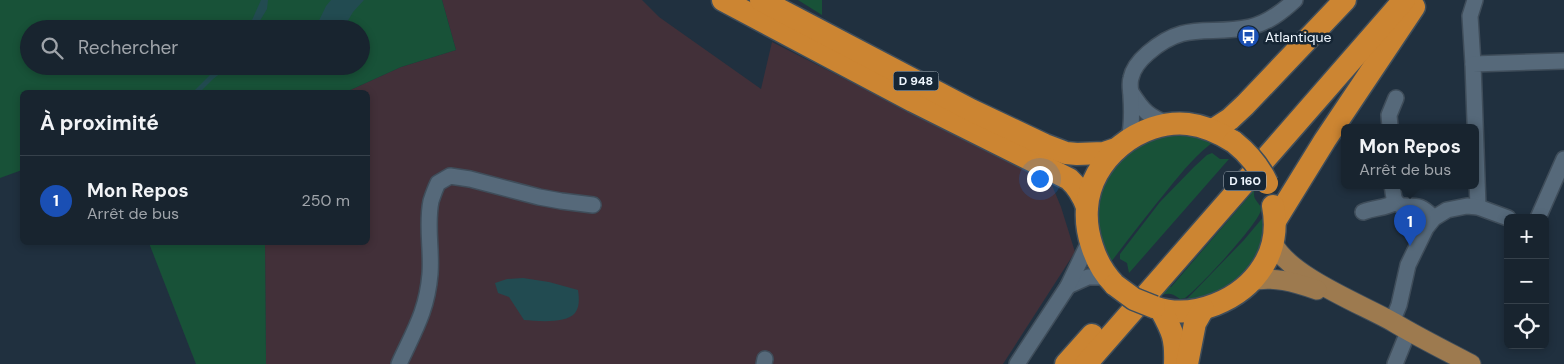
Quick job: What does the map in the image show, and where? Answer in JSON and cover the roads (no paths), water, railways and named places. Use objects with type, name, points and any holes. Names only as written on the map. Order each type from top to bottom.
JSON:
[{"type":"highway","name":"D 948","points":[[723,0],[913,100],[1069,179],[1079,191],[1087,207]]},
{"type":"highway","name":"D 948","points":[[761,0],[971,110],[1044,145],[1077,154],[1104,152],[1122,144]]},
{"type":"highway","points":[[1213,130],[1230,119],[1345,0]]},
{"type":"highway","name":"D 160","points":[[1066,364],[1384,0]]},
{"type":"highway","name":"D 160","points":[[1086,364],[1404,0]]},
{"type":"highway","points":[[1275,220],[1325,140],[1419,0]]},
{"type":"highway","points":[[1170,124],[1188,124],[1213,130],[1234,142],[1253,160],[1261,171],[1272,200],[1275,220],[1273,243],[1264,265],[1250,281],[1229,298],[1203,309],[1175,311],[1158,309],[1134,299],[1111,281],[1099,265],[1090,240],[1087,221],[1089,195],[1103,165],[1122,144],[1140,133],[1170,124]]},
{"type":"highway","points":[[1158,309],[1172,330],[1175,364]]},
{"type":"highway","points":[[1188,364],[1195,324],[1203,309]]},
{"type":"main road","points":[[1273,243],[1279,254],[1293,266],[1358,305],[1471,364]]},
{"type":"main road","points":[[1250,281],[1274,278],[1294,282],[1358,305]]},
{"type":"street","points":[[1122,144],[1132,120],[1131,78],[1140,61],[1157,46],[1167,39],[1190,31],[1228,30],[1260,24],[1280,14],[1295,0]]},
{"type":"street","points":[[1474,0],[1470,16],[1475,124]]},
{"type":"street","points":[[1473,64],[1564,61]]},
{"type":"street","points":[[1130,91],[1147,114],[1157,120],[1170,124]]},
{"type":"street","points":[[1390,124],[1389,115],[1396,98]]},
{"type":"street","points":[[1540,214],[1564,159]]},
{"type":"street","points":[[399,364],[416,330],[426,303],[430,274],[431,201],[438,183],[450,176],[470,179],[539,197],[593,205]]},
{"type":"street","points":[[1393,189],[1394,198],[1401,206],[1418,206],[1434,218]]},
{"type":"street","points":[[1477,189],[1478,207]]},
{"type":"street","points":[[1364,212],[1373,208],[1387,208],[1396,202]]},
{"type":"street","points":[[1395,364],[1400,327],[1399,305],[1408,265],[1426,228],[1434,218],[1446,210],[1467,206],[1478,207],[1504,217]]},
{"type":"street","points":[[1017,364],[1068,286],[1090,240]]},
{"type":"street","points":[[1068,286],[1088,277],[1111,281]]},
{"type":"place","name":"Atlantique","points":[[1249,37]]},
{"type":"place","name":"Mon Repos","points":[[1410,246]]}]
